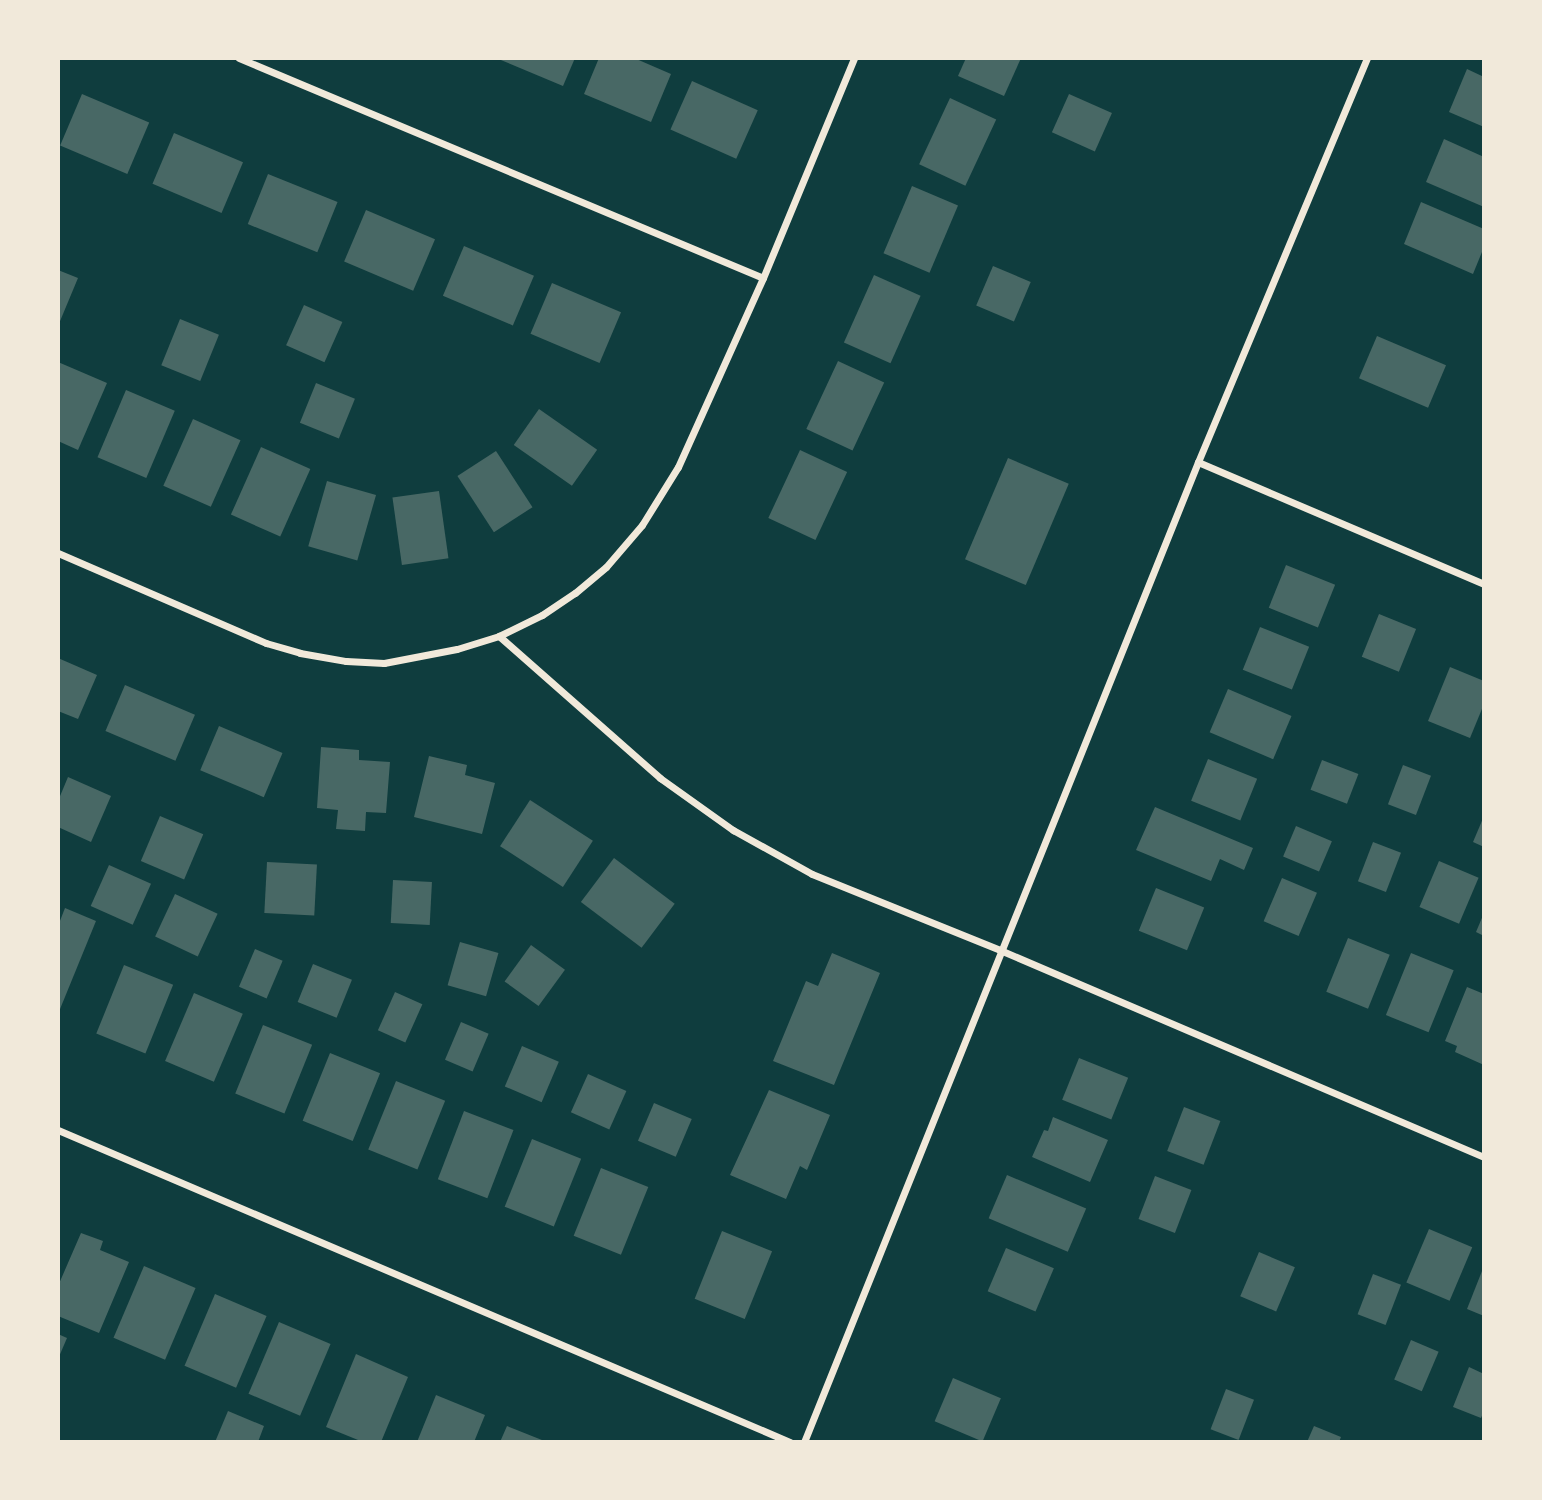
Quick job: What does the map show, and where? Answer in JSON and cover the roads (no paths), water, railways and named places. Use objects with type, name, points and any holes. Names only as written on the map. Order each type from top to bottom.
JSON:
[{"type":"street","points":[[239,58],[763,278]]},
{"type":"street","points":[[58,553],[266,643],[300,653],[346,661],[384,663],[457,649],[499,636],[542,615],[575,593],[606,567],[642,525],[678,467],[763,278],[855,58]]},
{"type":"street","points":[[804,1442],[1198,462],[1367,58]]},
{"type":"street","points":[[1198,462],[1484,584]]},
{"type":"street","points":[[499,636],[660,778],[733,831],[812,874],[1000,950],[1484,1157]]},
{"type":"street","points":[[58,1130],[790,1442]]}]
